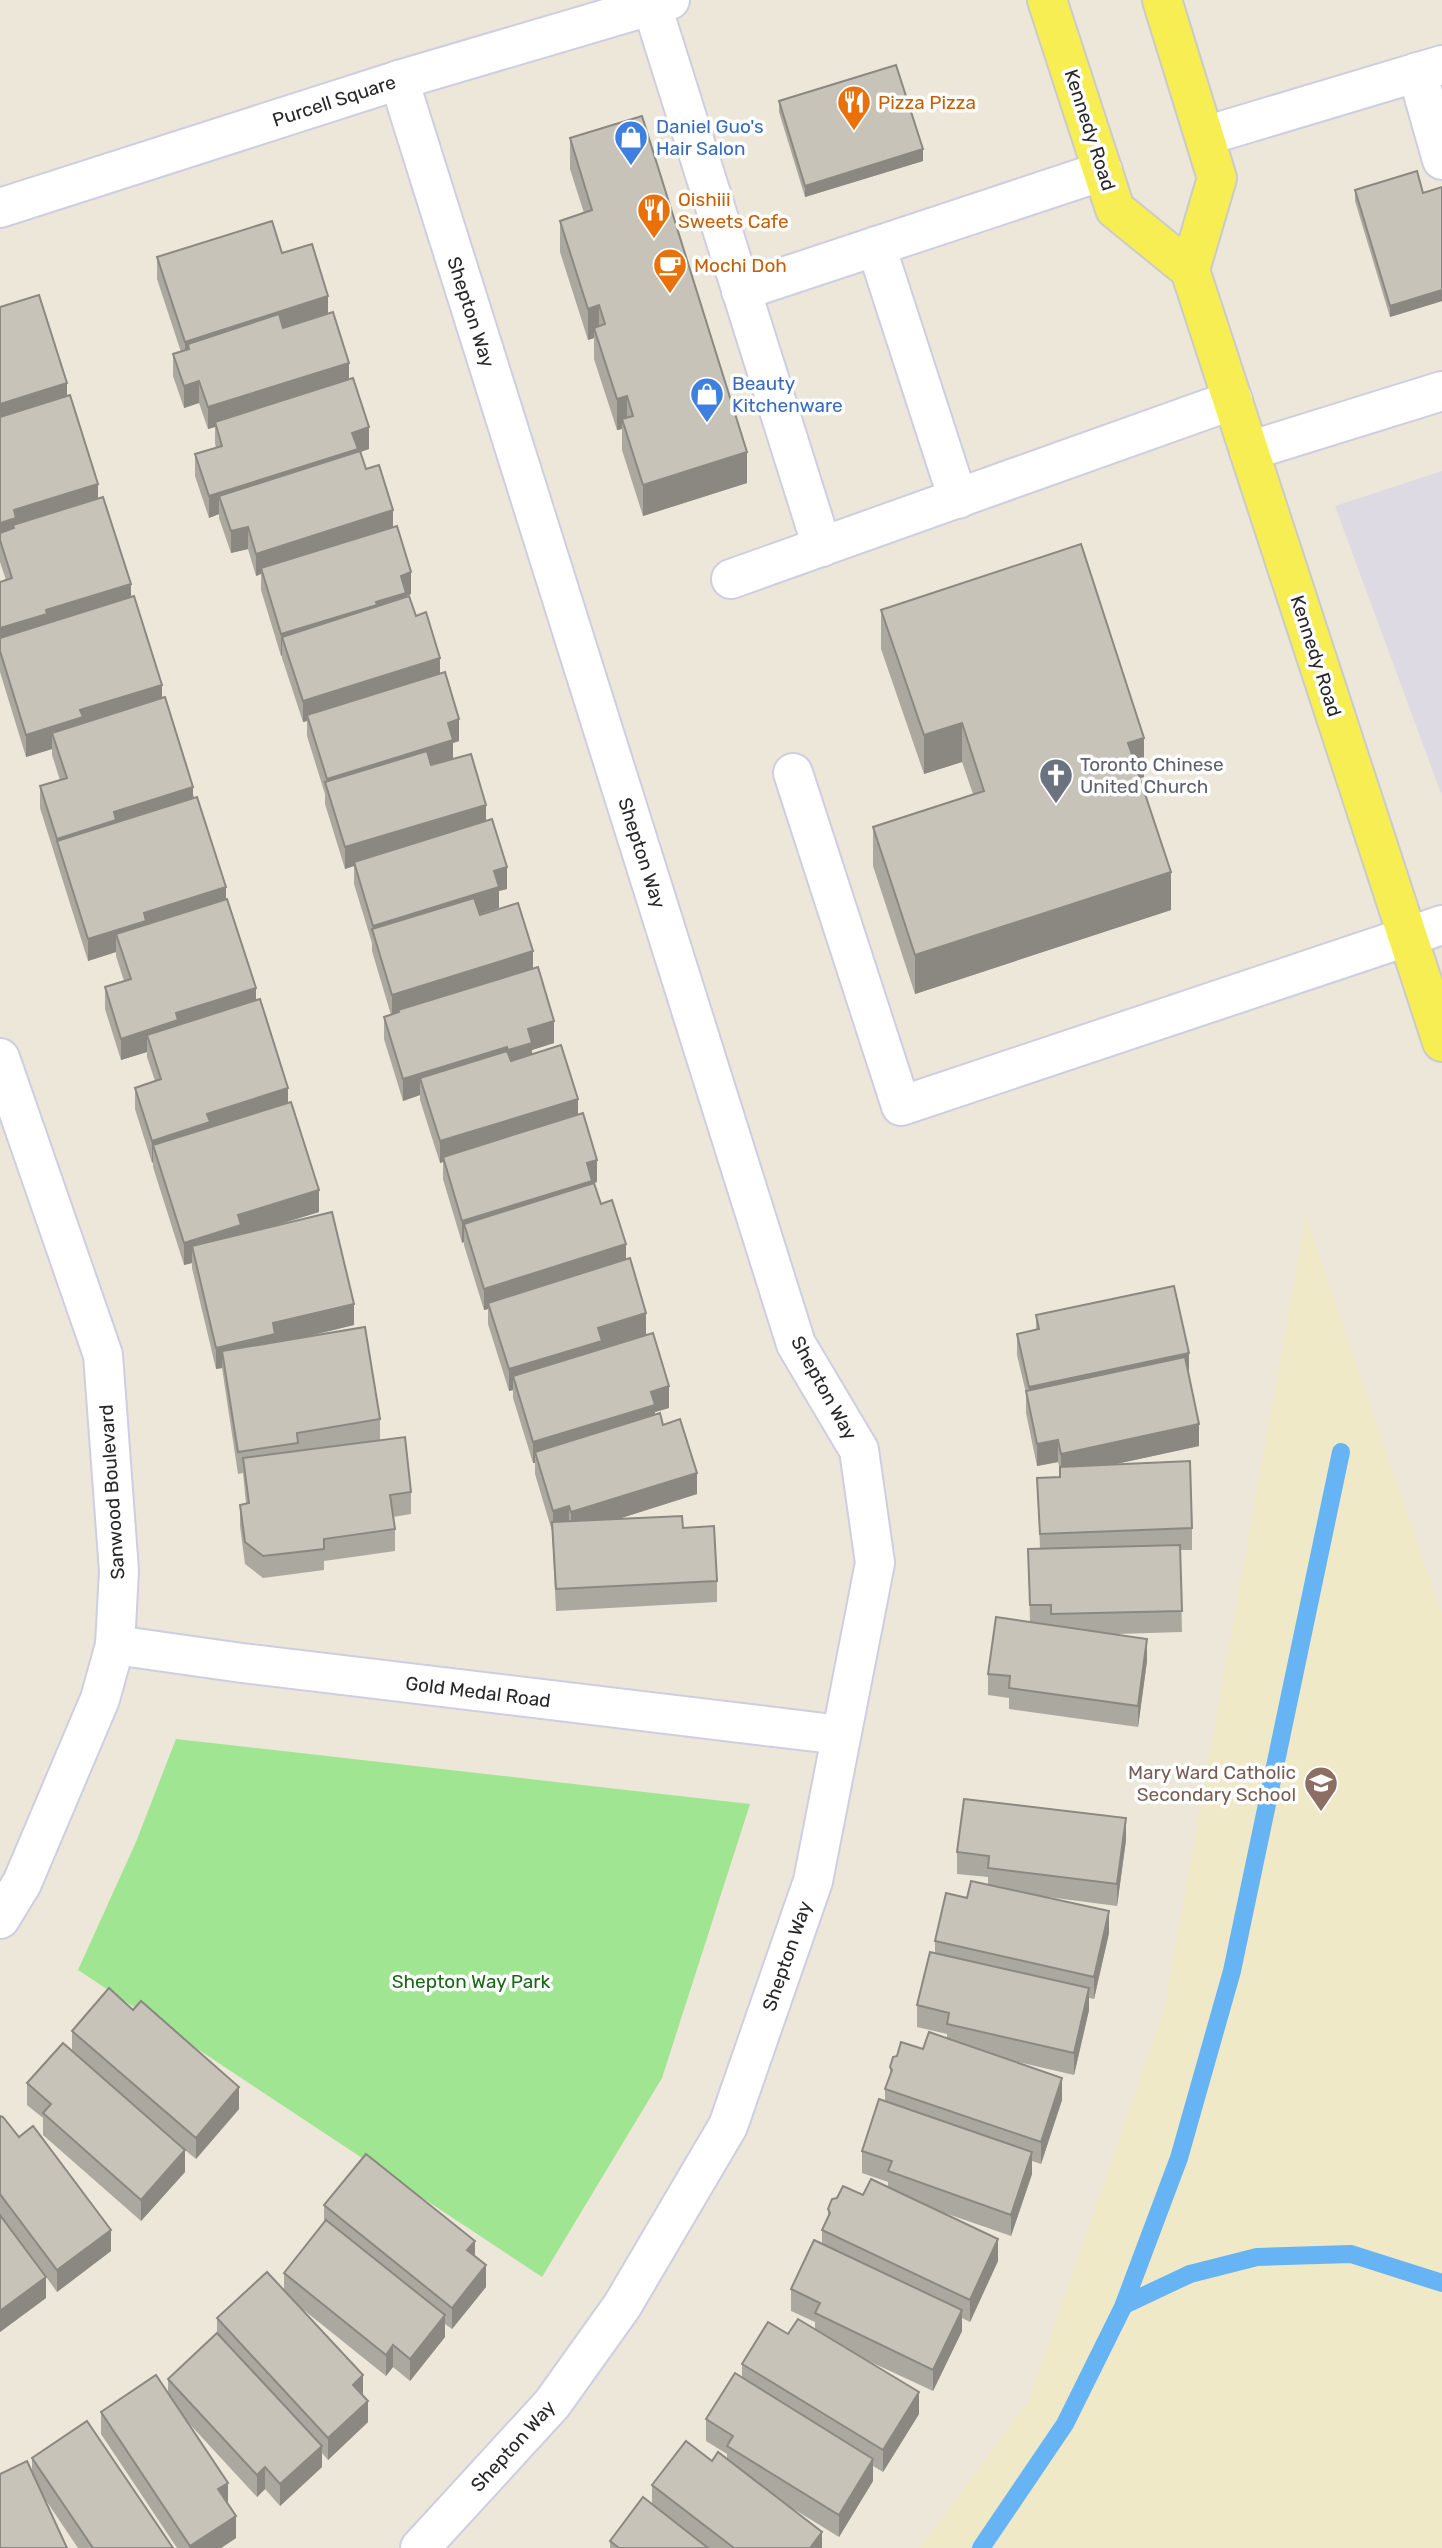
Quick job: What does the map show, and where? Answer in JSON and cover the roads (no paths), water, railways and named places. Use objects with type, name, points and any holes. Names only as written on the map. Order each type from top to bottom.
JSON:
[{"type":"main road","name":"Kennedy Road","points":[[1047,0],[1115,209],[1190,270],[1249,451],[1425,931],[1442,1042]]},
{"type":"main road","points":[[1162,0],[1217,177],[1190,270]]},
{"type":"street","points":[[661,3],[741,291],[822,547]]},
{"type":"street","name":"Purcell Square","points":[[0,208],[399,80],[661,3]]},
{"type":"street","points":[[1205,136],[1429,68],[1442,160]]},
{"type":"street","name":"Shepton Way","points":[[399,80],[796,1344],[859,1450],[875,1563],[813,1881],[728,2126],[622,2306],[552,2404],[420,2548]]},
{"type":"street","points":[[741,291],[1103,171]]},
{"type":"street","points":[[876,246],[958,499]]},
{"type":"street","points":[[1249,451],[1442,391]]},
{"type":"street","points":[[731,579],[1233,400]]},
{"type":"street","points":[[793,773],[901,1107],[1425,931]]},
{"type":"street","name":"Sanwood Boulevard","points":[[0,1058],[103,1355],[119,1572],[115,1645],[95,1712],[22,1883],[0,1919]]},
{"type":"street","name":"Gold Medal Road","points":[[115,1645],[841,1735]]},
{"type":"waterway","points":[[981,2548],[1065,2424],[1123,2307],[1179,2158],[1232,1971],[1341,1452]]},
{"type":"waterway","points":[[1124,2305],[1190,2274],[1257,2257],[1351,2254],[1442,2283]]},
{"type":"place","name":"Pizza Pizza","points":[[854,132]]},
{"type":"place","name":"Daniel Guo's Hair Salon","points":[[631,167]]},
{"type":"place","name":"Oishiii Sweets Cafe","points":[[654,240]]},
{"type":"place","name":"Mochi Doh","points":[[670,295]]},
{"type":"place","name":"Beauty Kitchenware","points":[[707,424]]},
{"type":"place","name":"Toronto Chinese United Church","points":[[1056,805]]},
{"type":"place","name":"Mary Ward Catholic Secondary School","points":[[1321,1813]]},
{"type":"park label","name":"Shepton Way Park","points":[[471,1981]]}]
